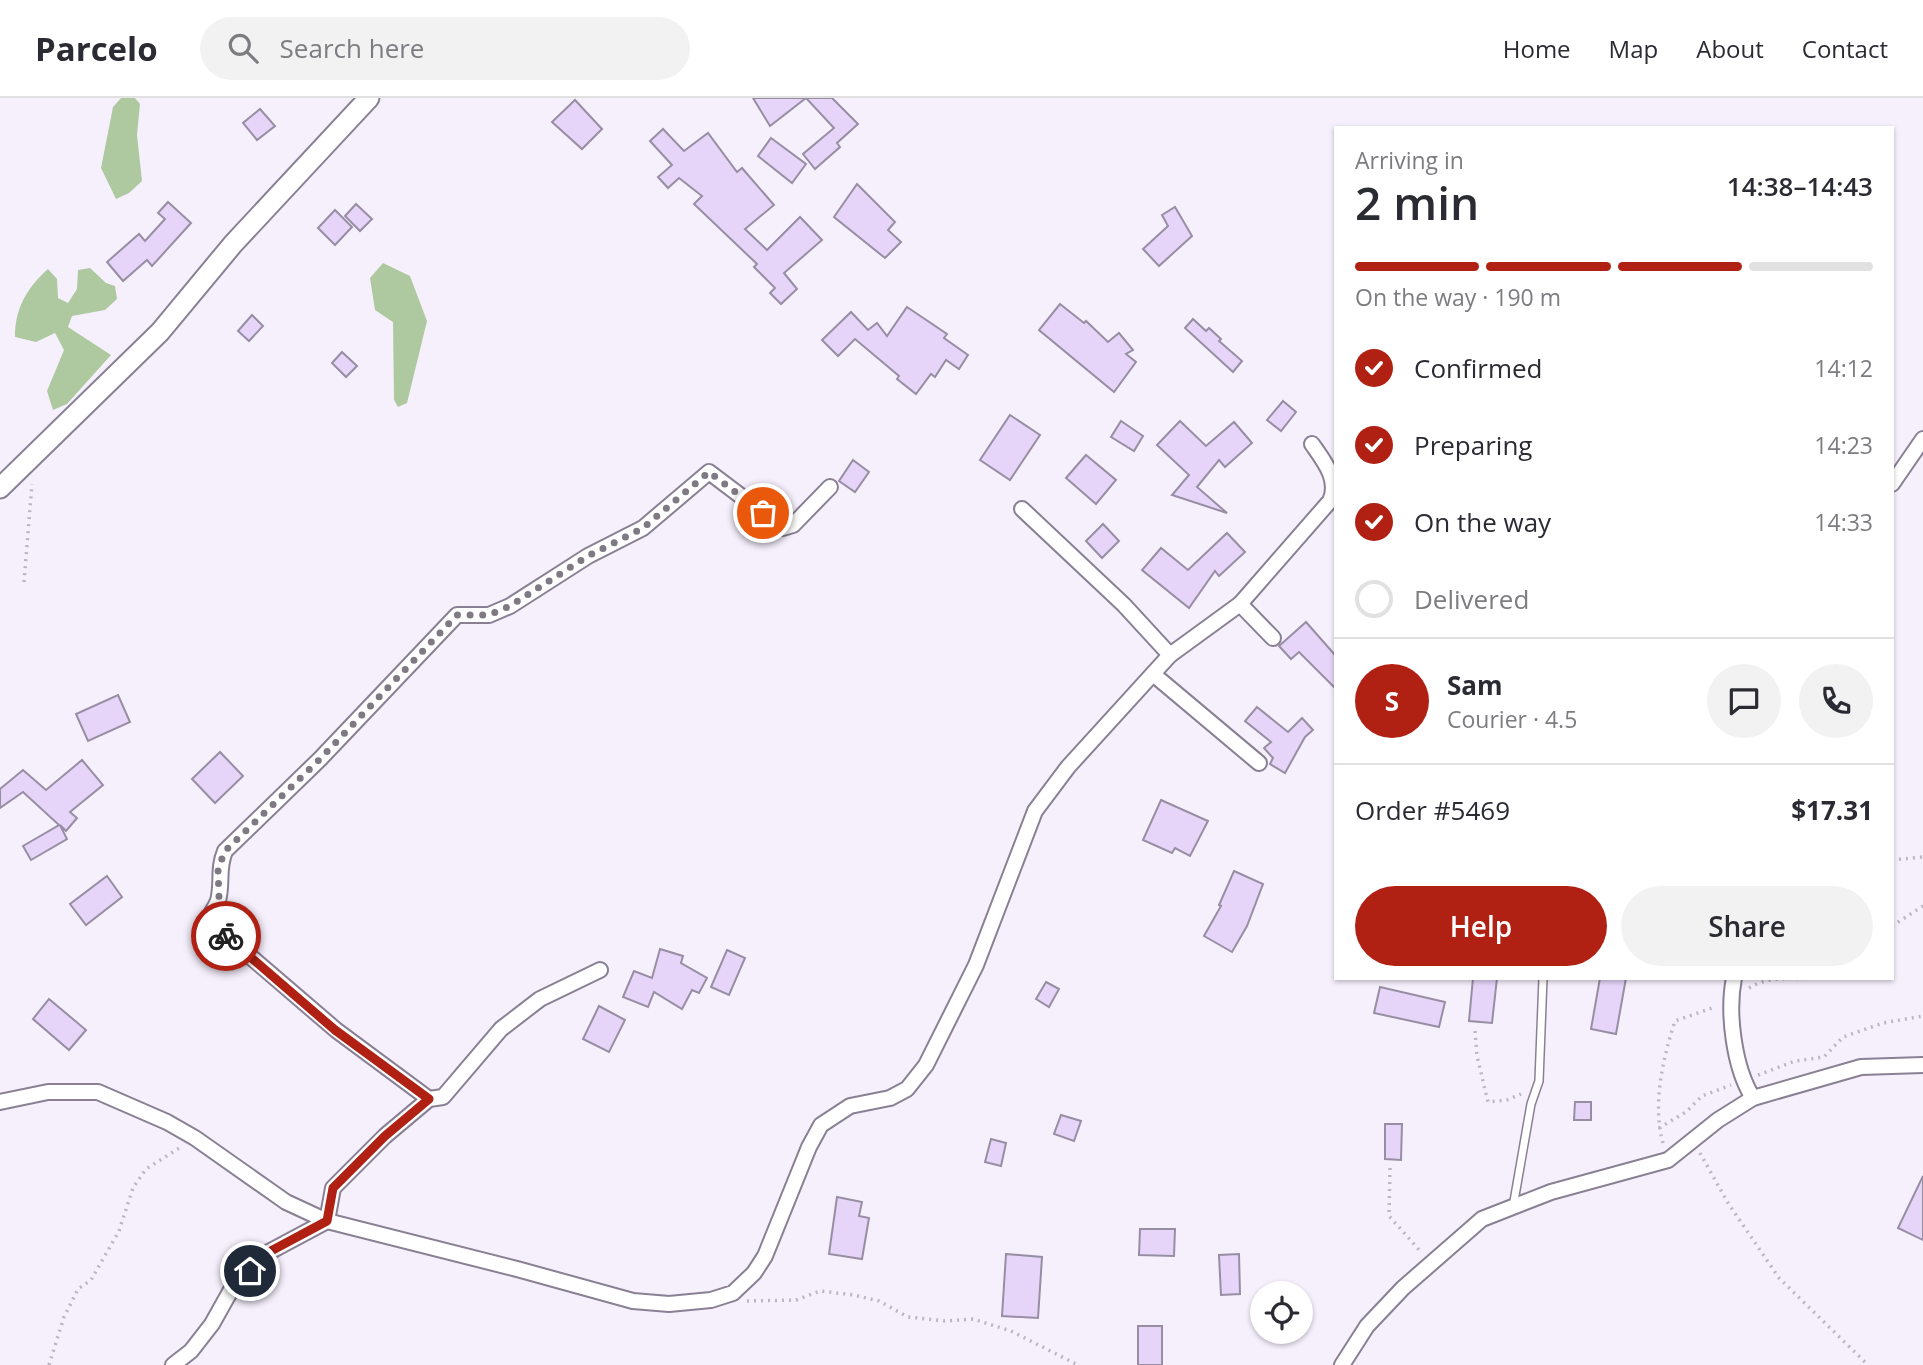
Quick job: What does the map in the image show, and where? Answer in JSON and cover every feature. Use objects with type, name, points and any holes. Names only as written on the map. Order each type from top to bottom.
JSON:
[{"type":"street","points":[[0,488],[34,458],[160,332],[233,244],[369,98]]},
{"type":"street","points":[[1894,481],[1923,439]]},
{"type":"street","points":[[0,1102],[48,1092],[99,1092],[167,1122],[195,1138],[274,1195],[327,1221],[633,1301],[669,1304],[710,1300],[733,1293],[750,1279],[765,1256],[808,1147],[821,1125],[850,1106],[890,1098],[907,1089],[926,1065],[976,965],[1035,811],[1068,767],[1170,655],[1240,604],[1334,494],[1329,469],[1312,444]]},
{"type":"street","points":[[429,1099],[335,1030],[210,922],[209,916],[219,897],[218,869],[225,851],[320,759],[457,615],[489,615],[510,606],[588,556],[643,528],[709,472],[783,528],[793,525],[830,487]]},
{"type":"street","points":[[1022,509],[1124,605],[1170,655]]},
{"type":"street","points":[[1240,604],[1273,638]]},
{"type":"street","points":[[1153,674],[1259,763]]},
{"type":"street","points":[[327,1221],[333,1188],[385,1136],[429,1099],[443,1097],[501,1029],[540,999],[600,970]]},
{"type":"street","points":[[1734,980],[1729,1002],[1742,1081],[1753,1098]]},
{"type":"street","points":[[1342,1365],[1367,1326],[1403,1288],[1482,1219],[1551,1192],[1668,1160],[1694,1142],[1718,1120],[1753,1098],[1861,1067],[1923,1065]]},
{"type":"street","points":[[173,1365],[191,1351],[212,1324],[231,1290],[269,1252],[327,1221]]},
{"type":"lane","points":[[1513,1208],[1531,1104],[1539,1082],[1543,980]]},
{"type":"path","points":[[24,582],[34,458]]},
{"type":"path","points":[[1894,860],[1923,857]]},
{"type":"path","points":[[1894,925],[1923,906]]},
{"type":"path","points":[[1668,1160],[1659,1128],[1664,1055],[1675,1021],[1729,1002],[1758,982],[1769,980]]},
{"type":"path","points":[[1659,1128],[1686,1112],[1702,1096],[1795,1061],[1824,1057],[1843,1037],[1883,1023],[1923,1016]]},
{"type":"path","points":[[1475,1031],[1477,1056],[1489,1102],[1507,1100],[1536,1089]]},
{"type":"path","points":[[49,1365],[64,1317],[78,1289],[91,1280],[119,1231],[133,1188],[146,1169],[195,1138]]},
{"type":"path","points":[[1694,1142],[1728,1203],[1779,1278],[1868,1365]]},
{"type":"path","points":[[1390,1168],[1390,1216],[1432,1264]]},
{"type":"path","points":[[733,1293],[745,1301],[796,1300],[820,1291],[879,1301],[908,1317],[945,1321],[974,1318],[1011,1331],[1077,1365]]},
{"type":"green space","points":[[121,98],[135,98],[140,104],[137,135],[142,181],[129,193],[116,199],[101,168],[113,107]]},
{"type":"green space","points":[[383,263],[410,276],[427,321],[407,403],[398,407],[394,400],[393,322],[375,310],[370,278]]},
{"type":"green space","points":[[90,268],[106,283],[115,286],[117,299],[105,310],[72,316],[68,327],[111,355],[67,404],[53,410],[47,391],[64,350],[55,333],[36,342],[15,337],[17,317],[28,291],[48,269],[57,279],[58,298],[68,303],[77,289],[78,270]]},
{"type":"building","points":[[753,98],[806,98],[770,126]]},
{"type":"building","points":[[806,98],[832,98],[858,124],[837,143],[840,147],[815,169],[803,154],[834,128]]},
{"type":"building","points":[[575,100],[602,129],[582,149],[552,122]]},
{"type":"building","points":[[260,109],[275,126],[257,140],[243,123]]},
{"type":"building","points":[[663,129],[684,151],[708,133],[737,172],[742,168],[774,205],[745,229],[767,250],[800,217],[822,240],[784,273],[797,289],[781,304],[770,293],[775,288],[754,267],[757,264],[694,204],[702,196],[679,178],[668,188],[658,177],[672,165],[650,141]]},
{"type":"building","points":[[771,138],[806,164],[792,183],[758,156]]},
{"type":"building","points":[[857,184],[895,222],[888,230],[901,242],[885,258],[834,217]]},
{"type":"building","points":[[168,202],[191,223],[152,266],[147,260],[123,281],[107,262],[139,234],[145,241],[165,219],[158,213]]},
{"type":"building","points":[[356,204],[372,219],[360,231],[345,216]]},
{"type":"building","points":[[1175,207],[1192,236],[1159,266],[1143,249],[1168,226],[1162,215]]},
{"type":"building","points":[[335,210],[352,227],[335,245],[318,228]]},
{"type":"building","points":[[1060,304],[1084,323],[1086,321],[1108,342],[1119,333],[1133,350],[1126,354],[1136,362],[1114,392],[1039,330]]},
{"type":"building","points":[[907,307],[947,334],[944,338],[968,355],[959,369],[946,360],[935,377],[931,374],[916,394],[855,339],[838,356],[822,340],[851,312],[868,330],[877,323],[887,336]]},
{"type":"building","points":[[252,315],[263,326],[249,341],[238,331]]},
{"type":"building","points":[[1193,319],[1206,331],[1209,328],[1221,339],[1219,341],[1242,361],[1233,372],[1185,328]]},
{"type":"building","points":[[342,352],[357,366],[346,377],[332,363]]},
{"type":"building","points":[[1283,401],[1296,412],[1281,431],[1267,420]]},
{"type":"building","points":[[1010,415],[1040,435],[1010,480],[980,460]]},
{"type":"building","points":[[1121,421],[1143,436],[1134,451],[1111,437]]},
{"type":"building","points":[[1180,421],[1206,446],[1234,422],[1252,443],[1225,467],[1219,460],[1197,487],[1227,513],[1172,495],[1189,475],[1157,445]]},
{"type":"building","points":[[1086,455],[1116,480],[1096,504],[1066,478]]},
{"type":"building","points":[[853,460],[869,472],[855,492],[839,481]]},
{"type":"building","points":[[1103,524],[1119,541],[1102,558],[1086,541]]},
{"type":"building","points":[[1227,533],[1245,552],[1219,576],[1215,571],[1189,608],[1142,570],[1161,548],[1188,570]]},
{"type":"building","points":[[1306,622],[1334,654],[1334,687],[1299,652],[1291,659],[1279,646]]},
{"type":"building","points":[[118,695],[130,722],[88,741],[76,714]]},
{"type":"building","points":[[1257,707],[1288,732],[1302,718],[1313,730],[1305,737],[1285,773],[1270,764],[1273,758],[1264,748],[1271,742],[1245,721]]},
{"type":"building","points":[[220,752],[243,776],[215,803],[192,779]]},
{"type":"building","points":[[82,760],[103,785],[70,812],[77,818],[66,831],[60,825],[67,839],[31,860],[23,846],[59,825],[23,792],[0,808],[0,789],[23,770],[46,790]]},
{"type":"building","points":[[1161,800],[1208,821],[1190,856],[1175,848],[1172,853],[1143,840]]},
{"type":"building","points":[[1234,871],[1263,884],[1247,926],[1232,952],[1204,936],[1221,906],[1219,905]]},
{"type":"building","points":[[107,876],[122,897],[86,925],[70,904]]},
{"type":"building","points":[[660,949],[683,956],[681,963],[707,978],[699,993],[692,990],[682,1009],[654,992],[648,1007],[623,997],[634,971],[652,978]]},
{"type":"building","points":[[727,950],[745,958],[729,995],[711,987]]},
{"type":"building","points":[[1473,980],[1497,980],[1492,1023],[1469,1021]]},
{"type":"building","points":[[1600,980],[1626,980],[1616,1034],[1591,1029]]},
{"type":"building","points":[[1046,982],[1059,989],[1049,1007],[1036,999]]},
{"type":"building","points":[[1380,987],[1445,1002],[1439,1027],[1374,1013]]},
{"type":"building","points":[[49,999],[86,1030],[69,1050],[33,1019]]},
{"type":"building","points":[[599,1006],[625,1020],[609,1052],[583,1039]]},
{"type":"building","points":[[1575,1102],[1591,1102],[1591,1120],[1574,1120]]},
{"type":"building","points":[[1061,1115],[1081,1121],[1074,1141],[1054,1134]]},
{"type":"building","points":[[1385,1124],[1402,1124],[1401,1160],[1385,1159]]},
{"type":"building","points":[[991,1139],[1006,1143],[1001,1166],[985,1162]]},
{"type":"building","points":[[1923,1176],[1923,1240],[1898,1228]]},
{"type":"building","points":[[837,1197],[862,1202],[859,1216],[869,1218],[862,1259],[829,1254]]},
{"type":"building","points":[[1140,1229],[1175,1229],[1174,1256],[1139,1255]]},
{"type":"building","points":[[1006,1254],[1042,1257],[1038,1318],[1002,1316]]},
{"type":"building","points":[[1239,1254],[1240,1294],[1221,1295],[1219,1255]]},
{"type":"building","points":[[1138,1326],[1162,1326],[1162,1365],[1138,1365]]},
{"type":"way so far","points":[[226,936],[208,920],[218,902],[218,869],[225,851],[320,759],[457,615],[489,615],[510,606],[588,556],[643,528],[709,472],[734,488],[763,513]]},
{"type":"route","points":[[226,936],[335,1030],[429,1099],[385,1136],[333,1188],[327,1221],[269,1252],[250,1271]]}]
